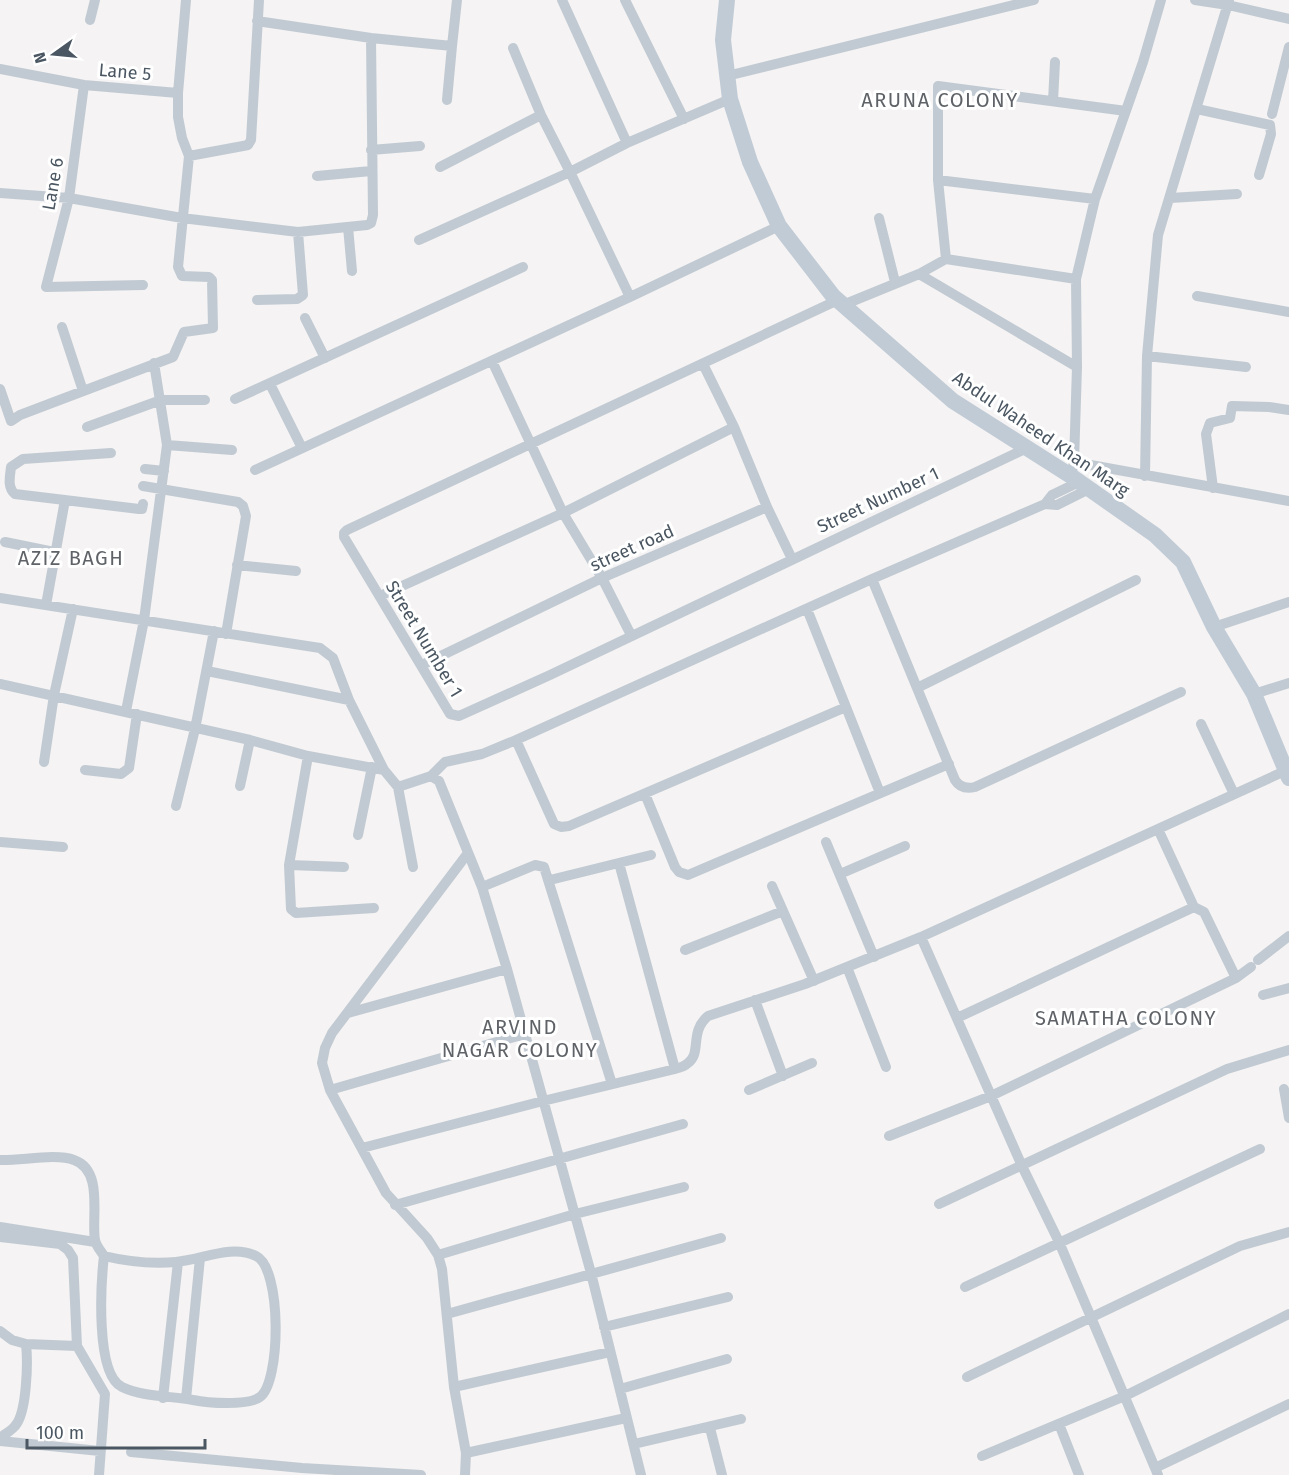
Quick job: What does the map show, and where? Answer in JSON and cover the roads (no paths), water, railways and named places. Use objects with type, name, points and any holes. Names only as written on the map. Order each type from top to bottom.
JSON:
[{"type":"street","points":[[90,20],[95,0]]},
{"type":"street","points":[[0,389],[11,421],[20,415],[173,357],[184,332],[213,328],[212,280],[209,277],[185,277],[179,270],[189,156],[179,127],[178,93],[186,0]]},
{"type":"street","points":[[189,156],[248,145],[251,140],[259,0]]},
{"type":"street","points":[[447,100],[457,0]]},
{"type":"street","points":[[562,0],[627,143]]},
{"type":"street","points":[[626,0],[684,119]]},
{"type":"street","name":"Abdul Waheed Khan Marg","points":[[727,0],[723,39],[730,99],[750,162],[779,226],[840,303],[952,401],[1078,477],[1155,536],[1183,562],[1214,627],[1254,694],[1288,775]]},
{"type":"street","points":[[727,76],[1003,4],[1034,0]]},
{"type":"street","points":[[1078,477],[1076,279],[1095,199],[1161,0]]},
{"type":"street","points":[[1195,0],[1228,2],[1289,19]]},
{"type":"street","points":[[1145,476],[1148,356],[1158,235],[1228,2]]},
{"type":"street","points":[[257,21],[371,38],[452,46]]},
{"type":"street","points":[[0,193],[69,198],[182,218],[298,232],[367,225],[371,223],[373,215],[371,38]]},
{"type":"street","points":[[1272,114],[1289,46]]},
{"type":"street","points":[[513,48],[541,115],[630,297]]},
{"type":"street","points":[[1053,100],[1055,62]]},
{"type":"street","name":"Lane 5","points":[[0,69],[84,85],[178,93]]},
{"type":"street","name":"Lane 6","points":[[84,85],[69,198],[46,287],[143,285]]},
{"type":"street","points":[[1076,279],[946,259],[938,180],[938,86],[1126,111]]},
{"type":"street","points":[[419,240],[570,172],[627,143],[730,99]]},
{"type":"street","points":[[1197,109],[1270,125],[1271,134],[1259,175]]},
{"type":"street","points":[[440,167],[541,115]]},
{"type":"street","points":[[371,150],[420,146]]},
{"type":"street","points":[[317,176],[371,171]]},
{"type":"street","points":[[938,180],[1095,199]]},
{"type":"street","points":[[1170,198],[1236,194]]},
{"type":"street","points":[[879,218],[896,282]]},
{"type":"street","points":[[255,470],[779,226]]},
{"type":"street","points":[[348,227],[352,271]]},
{"type":"street","points":[[258,300],[297,299],[303,295],[298,232]]},
{"type":"street","name":"Street Number 1","points":[[946,259],[919,274],[840,303],[703,364],[347,530],[344,537],[450,714],[459,716],[1027,448]]},
{"type":"street","points":[[235,399],[523,267]]},
{"type":"street","points":[[919,274],[1077,367]]},
{"type":"street","points":[[1197,296],[1289,312]]},
{"type":"street","points":[[305,318],[325,358]]},
{"type":"street","points":[[62,327],[83,391]]},
{"type":"street","points":[[1148,356],[1246,367]]},
{"type":"street","points":[[492,361],[563,513],[602,578],[631,635]]},
{"type":"street","points":[[86,770],[121,774],[129,768],[131,713],[167,445],[154,363]]},
{"type":"street","points":[[703,364],[729,430],[792,559]]},
{"type":"street","points":[[270,384],[302,448]]},
{"type":"street","points":[[87,427],[161,400],[205,400]]},
{"type":"street","points":[[1213,488],[1206,434],[1210,423],[1230,418],[1232,406],[1269,406],[1289,410]]},
{"type":"street","points":[[380,596],[563,513],[729,430]]},
{"type":"street","points":[[167,445],[232,450]]},
{"type":"street","points":[[111,453],[23,459],[11,467],[9,479],[13,493],[139,509],[142,509],[141,504],[159,506]]},
{"type":"street","points":[[145,468],[164,471]]},
{"type":"street","points":[[399,787],[431,776],[445,762],[482,754],[516,740],[872,579],[1045,504],[1052,495],[1078,477],[1145,476],[1289,501]]},
{"type":"street","points":[[143,486],[238,502],[243,506],[246,516],[226,634]]},
{"type":"street","points":[[46,605],[64,500]]},
{"type":"street","name":"street road","points":[[422,665],[602,578],[767,507]]},
{"type":"street","points":[[5,542],[54,552]]},
{"type":"street","points":[[237,565],[296,572]]},
{"type":"street","points":[[872,579],[958,784],[969,788],[975,787],[1181,692]]},
{"type":"street","points":[[917,688],[1136,580]]},
{"type":"street","points":[[0,598],[320,648],[333,658],[378,769],[399,787],[413,867]]},
{"type":"street","points":[[1214,627],[1289,602]]},
{"type":"street","points":[[44,762],[54,695],[73,609]]},
{"type":"street","points":[[807,609],[880,793]]},
{"type":"street","points":[[176,806],[195,729],[214,631]]},
{"type":"street","points":[[207,670],[349,700]]},
{"type":"street","points":[[1254,694],[1289,683]]},
{"type":"street","points":[[0,684],[250,740],[308,756],[378,769]]},
{"type":"street","points":[[516,740],[554,824],[561,827],[569,826],[645,794],[846,707]]},
{"type":"street","points":[[1201,724],[1234,794]]},
{"type":"street","points":[[240,786],[250,740]]},
{"type":"street","points":[[308,756],[289,865],[291,909],[300,913],[374,908]]},
{"type":"street","points":[[645,794],[675,867],[679,872],[688,875],[949,764]]},
{"type":"street","points":[[358,835],[378,769]]},
{"type":"street","points":[[362,1148],[675,1069],[689,1063],[696,1053],[696,1033],[701,1022],[708,1016],[814,981],[874,957],[1234,794],[1288,775]]},
{"type":"street","points":[[431,776],[439,781],[482,887],[507,969],[591,1273],[641,1475]]},
{"type":"street","points":[[1158,829],[1194,907],[1204,912],[1236,978]]},
{"type":"street","points":[[0,842],[63,847]]},
{"type":"street","points":[[826,842],[874,957]]},
{"type":"street","points":[[840,874],[905,846]]},
{"type":"street","points":[[465,1475],[466,1453],[454,1387],[442,1269],[438,1255],[427,1238],[386,1193],[330,1090],[322,1063],[325,1048],[333,1033],[468,853]]},
{"type":"street","points":[[550,880],[651,855]]},
{"type":"street","points":[[620,863],[675,1069]]},
{"type":"street","points":[[289,865],[344,867]]},
{"type":"street","points":[[482,887],[535,865],[544,867],[550,880],[612,1084]]},
{"type":"street","points":[[772,886],[814,981]]},
{"type":"street","points":[[957,1018],[1194,907]]},
{"type":"street","points":[[685,950],[783,911]]},
{"type":"street","points":[[889,1136],[991,1096],[1236,978],[1289,936]]},
{"type":"street","points":[[921,937],[1022,1166],[1059,1242],[1157,1471],[1289,1404]]},
{"type":"street","points":[[847,967],[886,1067]]},
{"type":"street","points":[[347,1013],[507,969]]},
{"type":"street","points":[[1263,995],[1289,988]]},
{"type":"street","points":[[755,1000],[783,1076]]},
{"type":"street","points":[[330,1090],[525,1034]]},
{"type":"street","points":[[939,1204],[1227,1069],[1289,1050]]},
{"type":"street","points":[[750,1090],[812,1063]]},
{"type":"street","points":[[1284,1089],[1289,1118]]},
{"type":"street","points":[[395,1204],[683,1124]]},
{"type":"street","points":[[965,1287],[1260,1149]]},
{"type":"street","points":[[0,1164],[63,1158],[75,1160],[83,1165],[95,1189],[95,1242],[104,1256],[101,1282],[103,1340],[109,1371],[115,1382],[121,1387],[163,1398],[201,1402],[252,1401],[261,1397],[267,1388],[273,1364],[276,1317],[273,1285],[263,1260],[238,1252],[225,1252],[178,1262],[133,1263],[104,1256]]},
{"type":"street","points":[[438,1255],[575,1214],[684,1187]]},
{"type":"street","points":[[0,1227],[95,1242]]},
{"type":"street","points":[[967,1377],[1240,1246],[1289,1232]]},
{"type":"street","points":[[0,1237],[60,1244],[73,1258],[77,1346],[105,1394],[99,1475]]},
{"type":"street","points":[[447,1314],[721,1238]]},
{"type":"street","points":[[186,1399],[200,1258]]},
{"type":"street","points":[[163,1398],[178,1262]]},
{"type":"street","points":[[604,1327],[728,1297]]},
{"type":"street","points":[[982,1456],[1125,1396],[1289,1314]]},
{"type":"street","points":[[0,1331],[12,1340],[26,1344],[77,1346]]},
{"type":"street","points":[[0,1440],[16,1425],[22,1410],[26,1344]]},
{"type":"street","points":[[454,1387],[610,1352]]},
{"type":"street","points":[[620,1389],[727,1359]]},
{"type":"street","points":[[466,1453],[626,1418]]},
{"type":"street","points":[[634,1444],[741,1419]]},
{"type":"street","points":[[1059,1424],[1079,1475]]},
{"type":"street","points":[[710,1428],[722,1475]]},
{"type":"street","points":[[0,1440],[100,1451]]},
{"type":"street","points":[[131,1452],[302,1471],[421,1475]]},
{"type":"district","name":"ARUNA COLONY","points":[[940,100]]},
{"type":"district","name":"AZIZ BAGH","points":[[71,558]]},
{"type":"district","name":"SAMATHA COLONY","points":[[1126,1018]]},
{"type":"district","name":"ARVIND NAGAR COLONY","points":[[520,1038]]}]
